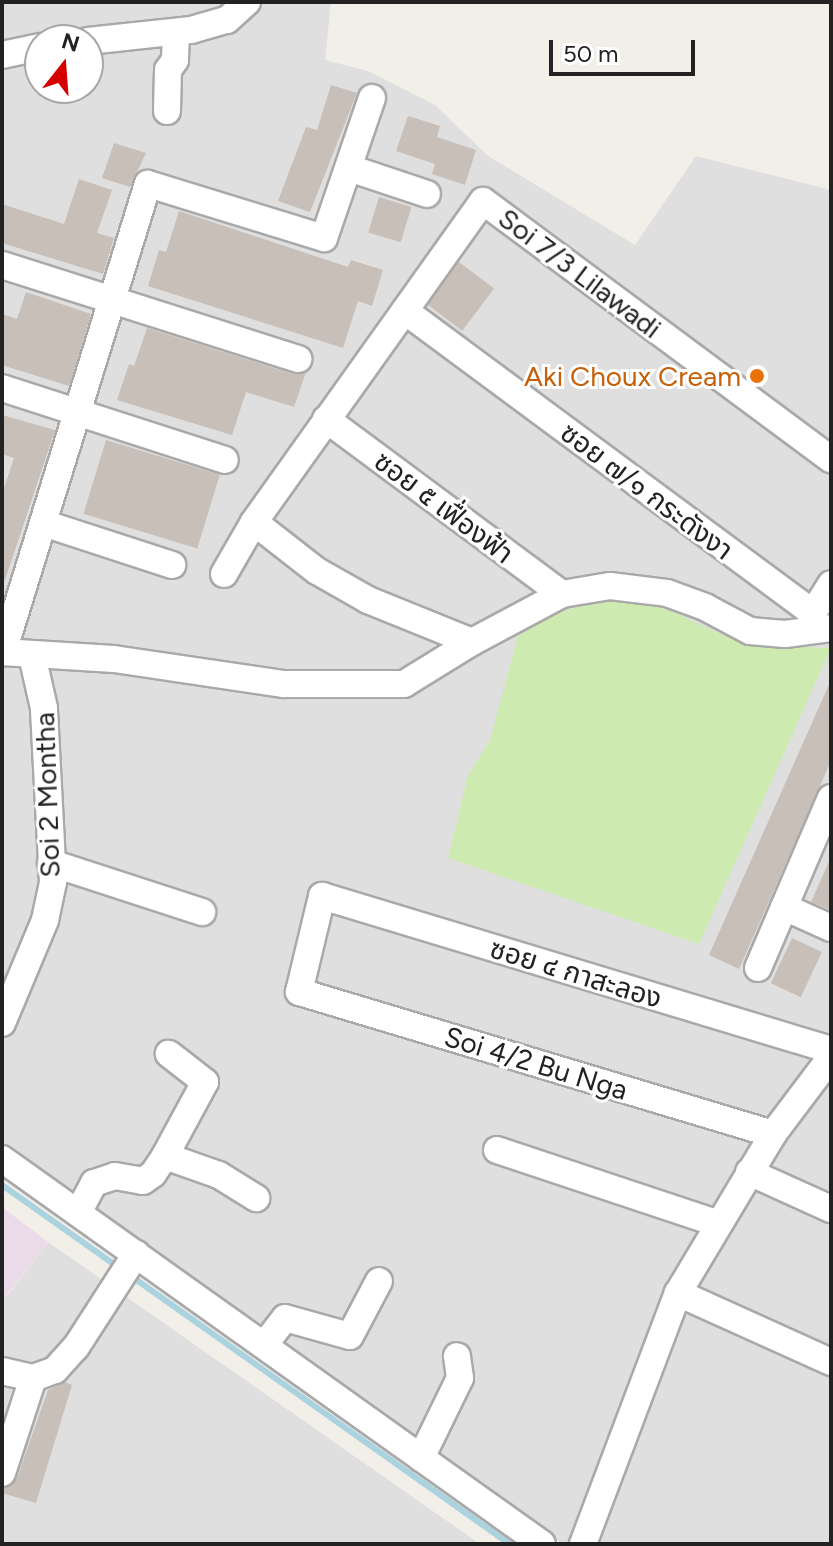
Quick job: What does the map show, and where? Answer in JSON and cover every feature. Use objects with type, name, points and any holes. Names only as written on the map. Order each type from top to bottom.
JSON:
[{"type":"street","points":[[104,39],[176,32],[227,20],[247,2]]},
{"type":"street","points":[[167,111],[168,70],[175,60],[176,32]]},
{"type":"street","points":[[2,55],[24,50]]},
{"type":"street","points":[[372,98],[324,238],[148,184],[3,652],[114,659],[284,684],[404,684],[472,642],[562,594],[610,586],[667,593],[705,607],[750,631],[785,634],[819,624],[831,584]]},
{"type":"street","points":[[349,168],[427,194]]},
{"type":"street","name":"Soi 7/3 Lilawadi","points":[[405,311],[483,201],[831,459]]},
{"type":"street","points":[[2,265],[298,359]]},
{"type":"street","points":[[224,574],[254,522],[405,311]]},
{"type":"street","name":"ซอย ๗/๑ กระดังงา","points":[[405,311],[819,624]]},
{"type":"street","points":[[2,388],[225,460]]},
{"type":"street","name":"ซอย ๕ เฟื่องฟ้า","points":[[326,419],[562,594]]},
{"type":"street","points":[[254,522],[317,571],[368,600],[472,642]]},
{"type":"street","points":[[43,523],[172,565]]},
{"type":"street","name":"Soi 2 Montha","points":[[2,1023],[45,920],[53,882],[44,708],[32,655]]},
{"type":"street","points":[[758,968],[831,798]]},
{"type":"street","points":[[51,863],[202,912]]},
{"type":"street","name":"ซอย ๔ กาสะลอง","points":[[299,992],[322,896],[831,1050]]},
{"type":"street","points":[[784,907],[831,928]]},
{"type":"street","name":"Soi 4/2 Bu Nga","points":[[299,992],[773,1134]]},
{"type":"street","points":[[78,1213],[94,1183],[115,1176],[143,1181],[153,1174],[165,1156],[205,1082],[169,1054]]},
{"type":"street","points":[[583,1544],[678,1293],[717,1223],[773,1134],[831,1057]]},
{"type":"street","points":[[497,1150],[717,1223]]},
{"type":"street","points":[[165,1156],[219,1175],[256,1198]]},
{"type":"street","points":[[2,1159],[78,1213],[128,1266],[264,1345],[542,1544]]},
{"type":"street","points":[[749,1172],[831,1209]]},
{"type":"street","points":[[2,1371],[33,1378],[55,1370],[128,1266]]},
{"type":"street","points":[[264,1345],[285,1318],[350,1336],[379,1281]]},
{"type":"street","points":[[678,1293],[831,1362]]},
{"type":"street","points":[[421,1458],[460,1378],[457,1356]]},
{"type":"street","points":[[2,1473],[33,1378]]},
{"type":"shaded area","points":[[2,2],[331,2],[325,60],[368,71],[435,105],[488,156],[635,245],[696,156],[831,190],[831,1544],[563,1544],[2,1142]]},
{"type":"shaded area","points":[[2,1207],[48,1242],[6,1296],[2,1296]]},
{"type":"shaded area","points":[[48,1242],[480,1544],[2,1544],[2,1296],[7,1296]]},
{"type":"green space","points":[[608,599],[660,606],[745,645],[831,648],[699,944],[448,858],[468,775],[490,740],[518,636],[556,613]]},
{"type":"building","points":[[331,85],[357,93],[310,212],[278,201],[306,127],[317,130]]},
{"type":"building","points":[[408,116],[440,126],[437,137],[476,150],[465,185],[432,174],[435,164],[396,151]]},
{"type":"building","points":[[114,143],[146,153],[130,187],[102,178]]},
{"type":"building","points":[[79,179],[112,190],[97,233],[114,238],[103,274],[2,243],[2,204],[64,224]]},
{"type":"building","points":[[379,197],[412,207],[401,242],[368,232]]},
{"type":"building","points":[[179,211],[348,267],[351,260],[383,270],[372,306],[358,301],[343,348],[148,286],[159,250],[166,252]]},
{"type":"building","points":[[459,262],[494,288],[462,331],[427,304]]},
{"type":"building","points":[[26,292],[91,314],[69,386],[2,365],[2,314],[17,319]]},
{"type":"building","points":[[147,328],[293,374],[306,372],[294,407],[246,392],[232,435],[117,400],[129,364],[134,366]]},
{"type":"building","points":[[2,415],[55,430],[5,580],[2,579],[2,494],[14,458],[2,454]]},
{"type":"building","points":[[106,440],[220,475],[197,548],[83,514]]},
{"type":"building","points":[[831,680],[831,761],[739,969],[709,955]]},
{"type":"building","points":[[831,857],[831,910],[811,902]]},
{"type":"building","points":[[792,938],[822,952],[801,997],[771,983]]},
{"type":"building","points":[[65,1382],[72,1385],[36,1503],[2,1493],[2,1489],[12,1485],[17,1478],[48,1390]]},
{"type":"waterway","points":[[2,1185],[118,1267]]},
{"type":"waterway","points":[[131,1276],[510,1544]]},
{"type":"place","name":"Aki Choux Cream","points":[[757,376]]}]
